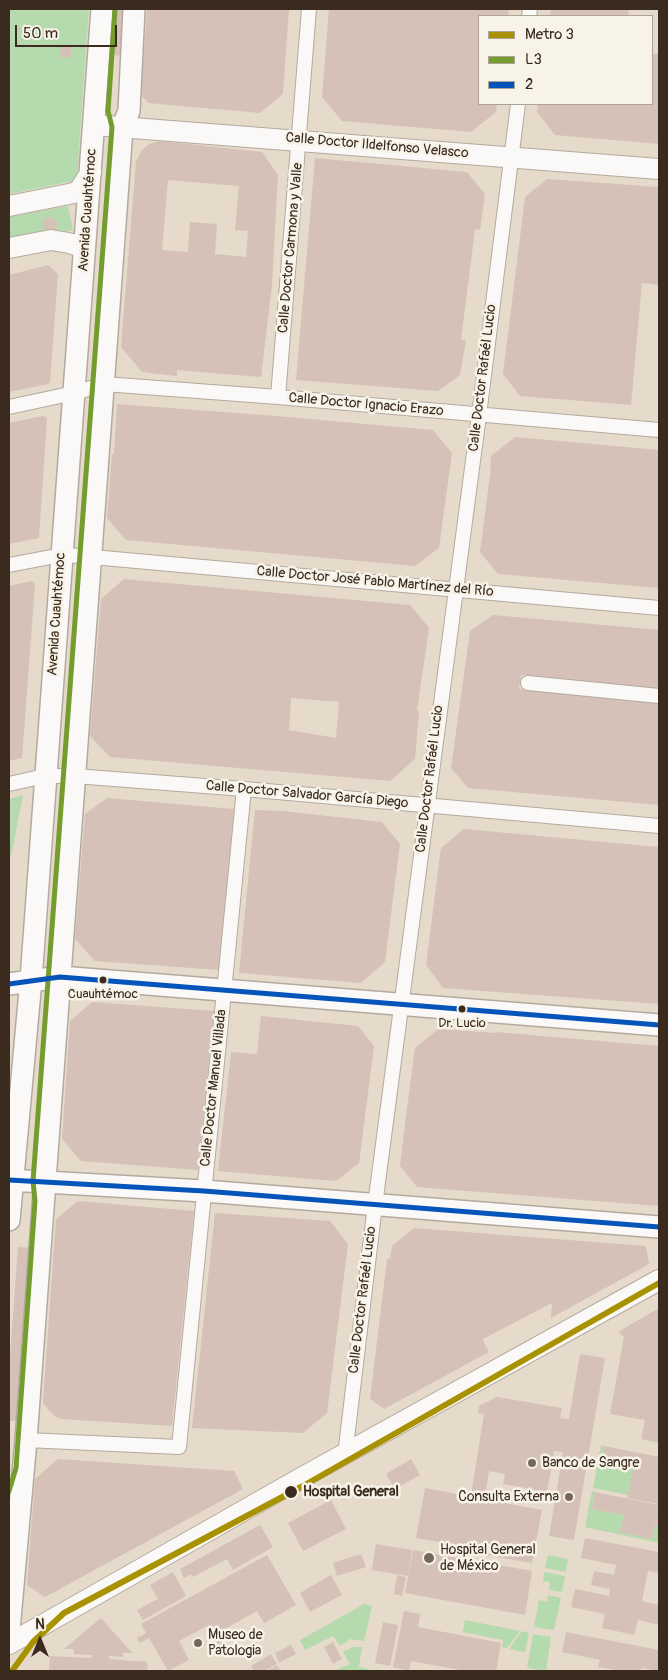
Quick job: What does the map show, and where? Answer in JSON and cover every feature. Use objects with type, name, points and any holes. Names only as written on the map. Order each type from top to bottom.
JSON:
[{"type":"main road","name":"Avenida Cuauhtémoc","points":[[9,1220],[10,1180],[31,980],[102,9]]},
{"type":"main road","name":"Avenida Cuauhtémoc","points":[[9,1630],[46,1182],[122,128],[129,111],[134,9]]},
{"type":"main road","points":[[9,984],[60,977],[659,1025]]},
{"type":"main road","points":[[10,1180],[204,1191],[659,1227]]},
{"type":"street","name":"Calle Doctor Carmona y Valle","points":[[278,397],[308,9]]},
{"type":"street","name":"Calle Doctor Rafaél Lucio","points":[[344,1455],[374,1205],[402,1004],[518,105]]},
{"type":"street","name":"Calle Doctor Ildelfonso Velasco","points":[[94,125],[659,169]]},
{"type":"street","points":[[9,206],[74,193],[80,189],[91,172]]},
{"type":"street","points":[[9,248],[51,240],[85,248]]},
{"type":"street","name":"Calle Doctor Ignacio Erazo","points":[[9,407],[74,393],[104,384],[659,430]]},
{"type":"street","name":"Calle Doctor José Pablo Martínez del Río","points":[[9,565],[61,555],[90,556],[659,608]]},
{"type":"street","points":[[528,683],[659,696]]},
{"type":"street","name":"Calle Doctor Salvador García Diego","points":[[9,784],[45,776],[75,776],[659,826]]},
{"type":"street","name":"Calle Doctor Manuel Villada","points":[[26,1440],[179,1447],[244,789]]},
{"type":"street","points":[[9,1644],[659,1280]]},
{"type":"green space","points":[[9,9],[89,9],[77,176],[73,181],[9,194]]},
{"type":"green space","points":[[68,206],[73,230],[9,242],[9,217]]},
{"type":"green space","points":[[23,795],[11,857],[9,849],[9,799]]},
{"type":"green space","points":[[601,1445],[604,1446],[601,1462],[633,1469],[628,1495],[593,1488]]},
{"type":"green space","points":[[592,1491],[595,1492],[592,1509],[624,1515],[620,1532],[652,1539],[655,1524],[659,1525],[659,1543],[585,1527]]},
{"type":"green space","points":[[548,1555],[568,1559],[566,1572],[545,1568]]},
{"type":"green space","points":[[544,1572],[565,1576],[562,1592],[549,1590],[550,1582],[543,1581]]},
{"type":"green space","points":[[548,1595],[561,1598],[554,1630],[534,1627],[539,1600],[547,1602]]},
{"type":"green space","points":[[364,1604],[372,1606],[364,1641],[350,1639],[340,1646],[333,1636],[305,1650],[300,1640]]},
{"type":"green space","points":[[465,1620],[520,1631],[507,1648],[502,1647],[503,1640],[463,1632]]},
{"type":"green space","points":[[522,1631],[529,1633],[525,1652],[509,1649]]},
{"type":"green space","points":[[533,1634],[551,1637],[546,1671],[527,1668]]},
{"type":"green space","points":[[353,1647],[362,1647],[359,1667],[369,1669],[368,1671],[334,1671],[350,1664],[343,1652]]},
{"type":"building","points":[[114,9],[129,9],[125,56],[111,55]]},
{"type":"building","points":[[147,9],[289,9],[283,94],[260,113],[148,103],[141,95]]},
{"type":"building","points":[[329,9],[509,9],[508,15],[478,15],[478,105],[497,105],[496,112],[471,132],[342,121],[322,97]]},
{"type":"building","points":[[551,9],[629,9],[628,15],[550,15]]},
{"type":"building","points":[[61,46],[71,47],[69,58],[60,57]]},
{"type":"building","points":[[653,54],[659,54],[659,144],[555,135],[537,112],[538,105],[653,105]]},
{"type":"building","points":[[160,141],[262,152],[278,175],[272,285],[261,377],[177,370],[177,376],[142,372],[121,347],[136,161],[143,149],[149,144]],"holes":[[[168,180],[239,186],[235,230],[248,231],[246,257],[215,254],[217,224],[190,222],[188,252],[162,250]]]},
{"type":"building","points":[[315,158],[467,172],[485,194],[480,230],[475,229],[461,340],[466,341],[460,375],[438,391],[296,380]]},
{"type":"building","points":[[547,179],[659,187],[659,285],[642,283],[631,405],[520,396],[503,374],[525,197]]},
{"type":"building","points":[[52,217],[57,223],[56,230],[47,232],[43,227],[44,219]]},
{"type":"building","points":[[48,265],[58,274],[50,382],[9,392],[9,275]]},
{"type":"building","points":[[117,404],[433,430],[452,453],[439,548],[415,566],[126,540],[107,518]]},
{"type":"building","points":[[43,416],[47,418],[39,538],[9,544],[9,423]]},
{"type":"building","points":[[515,437],[659,450],[659,588],[498,574],[480,552],[491,456]]},
{"type":"building","points":[[124,579],[410,605],[429,628],[417,711],[419,711],[415,759],[390,781],[110,757],[90,736],[101,599]],"holes":[[[291,698],[339,702],[336,738],[289,730]]]},
{"type":"building","points":[[32,581],[35,584],[22,758],[9,761],[9,586]]},
{"type":"building","points":[[493,615],[659,630],[659,689],[521,675],[519,689],[659,702],[659,805],[468,788],[451,768],[470,631]]},
{"type":"building","points":[[107,798],[234,809],[219,970],[95,961],[75,939],[85,814]]},
{"type":"building","points":[[255,810],[282,811],[382,822],[400,844],[385,962],[361,983],[239,973]]},
{"type":"building","points":[[464,829],[659,847],[659,1004],[443,988],[426,965],[441,848]]},
{"type":"building","points":[[92,1002],[214,1011],[198,1170],[81,1161],[62,1139],[70,1021]]},
{"type":"building","points":[[261,1016],[358,1026],[374,1046],[359,1163],[336,1181],[218,1171],[231,1052],[257,1054]]},
{"type":"building","points":[[438,1029],[659,1046],[659,1206],[417,1187],[400,1166],[415,1048]]},
{"type":"building","points":[[78,1201],[194,1211],[172,1426],[61,1419],[56,1417],[44,1405],[56,1219]]},
{"type":"building","points":[[215,1213],[330,1221],[348,1244],[327,1413],[303,1433],[192,1428]]},
{"type":"building","points":[[414,1228],[646,1246],[649,1264],[551,1318],[552,1303],[483,1339],[489,1352],[384,1409],[370,1399],[387,1259],[390,1259],[392,1246]]},
{"type":"building","points":[[18,1247],[34,1248],[21,1407],[17,1406],[16,1421],[9,1421],[9,1369]]},
{"type":"building","points":[[659,1308],[659,1443],[641,1439],[645,1420],[610,1414],[624,1337],[618,1332]]},
{"type":"building","points":[[580,1354],[605,1358],[574,1540],[549,1536],[563,1452],[554,1451],[547,1492],[503,1484],[505,1474],[489,1471],[485,1497],[471,1495],[484,1414],[478,1413],[479,1406],[497,1397],[562,1408],[560,1418],[569,1419]]},
{"type":"building","points":[[604,1446],[659,1457],[659,1504],[627,1498],[633,1469],[601,1462]]},
{"type":"building","points":[[58,1459],[234,1471],[243,1489],[45,1597],[27,1585],[35,1479]]},
{"type":"building","points":[[411,1459],[420,1475],[395,1489],[386,1474]]},
{"type":"building","points":[[425,1488],[542,1510],[532,1563],[480,1554],[481,1549],[416,1538]]},
{"type":"building","points":[[595,1492],[659,1505],[659,1525],[655,1524],[652,1539],[620,1532],[624,1515],[592,1509]]},
{"type":"building","points":[[331,1500],[346,1529],[303,1551],[288,1523]]},
{"type":"building","points":[[260,1525],[273,1547],[233,1570],[227,1559],[193,1577],[191,1574],[184,1578],[180,1569]]},
{"type":"building","points":[[585,1538],[659,1552],[659,1573],[648,1571],[642,1601],[659,1605],[659,1625],[638,1620],[634,1635],[602,1628],[605,1614],[571,1607],[575,1589],[609,1596],[610,1589],[591,1585],[594,1571],[614,1575],[616,1565],[581,1558]]},
{"type":"building","points":[[376,1544],[412,1550],[408,1576],[372,1570]]},
{"type":"building","points":[[413,1550],[532,1571],[525,1615],[405,1593]]},
{"type":"building","points":[[361,1554],[366,1567],[337,1576],[333,1563]]},
{"type":"building","points":[[267,1555],[296,1605],[264,1623],[257,1611],[223,1630],[228,1639],[218,1645],[207,1626],[179,1641],[189,1660],[168,1671],[149,1638],[140,1643],[137,1638],[146,1633],[141,1624]]},
{"type":"building","points":[[173,1572],[186,1596],[143,1620],[137,1610],[158,1599],[150,1585]]},
{"type":"building","points":[[331,1575],[342,1595],[310,1612],[300,1593]]},
{"type":"building","points":[[397,1575],[406,1577],[402,1596],[394,1594]]},
{"type":"building","points":[[404,1611],[420,1614],[418,1627],[501,1643],[496,1671],[466,1671],[411,1661],[409,1671],[393,1667]]},
{"type":"building","points":[[101,1618],[132,1653],[123,1653],[123,1657],[109,1656],[109,1659],[147,1662],[148,1671],[49,1671],[50,1656],[92,1658],[92,1655],[74,1654],[74,1649],[64,1649]]},
{"type":"building","points":[[383,1622],[398,1625],[390,1666],[375,1663]]},
{"type":"building","points":[[566,1632],[659,1650],[659,1671],[642,1668],[641,1671],[621,1671],[598,1667],[600,1660],[562,1652]]},
{"type":"building","points":[[333,1642],[342,1659],[333,1664],[324,1647]]},
{"type":"building","points":[[291,1645],[296,1654],[279,1663],[275,1653]]},
{"type":"building","points":[[271,1654],[277,1664],[264,1671],[254,1671],[251,1666]]},
{"type":"building","points":[[277,1665],[281,1671],[267,1671]]},
{"type":"metro line","name":"3","points":[[12,1671],[33,1642],[64,1613],[303,1486],[659,1283]]},
{"type":"transit line","name":"L3","points":[[9,1491],[16,1468],[35,1201],[33,1181],[112,127],[108,111],[115,9]]},
{"type":"transit line","name":"2","points":[[9,984],[60,977],[659,1025]]},
{"type":"transit line","name":"2","points":[[9,1180],[204,1191],[659,1227]]},
{"type":"place","name":"Cuauhtémoc","points":[[103,980]]},
{"type":"place","name":"Dr. Lucio","points":[[462,1009]]},
{"type":"place","name":"Banco de Sangre","points":[[532,1463]]},
{"type":"place","name":"Hospital General","points":[[291,1492]]},
{"type":"place","name":"Consulta Externa","points":[[569,1497]]},
{"type":"place","name":"Hospital General de México","points":[[429,1558]]},
{"type":"place","name":"Museo de Patologia","points":[[198,1643]]}]
